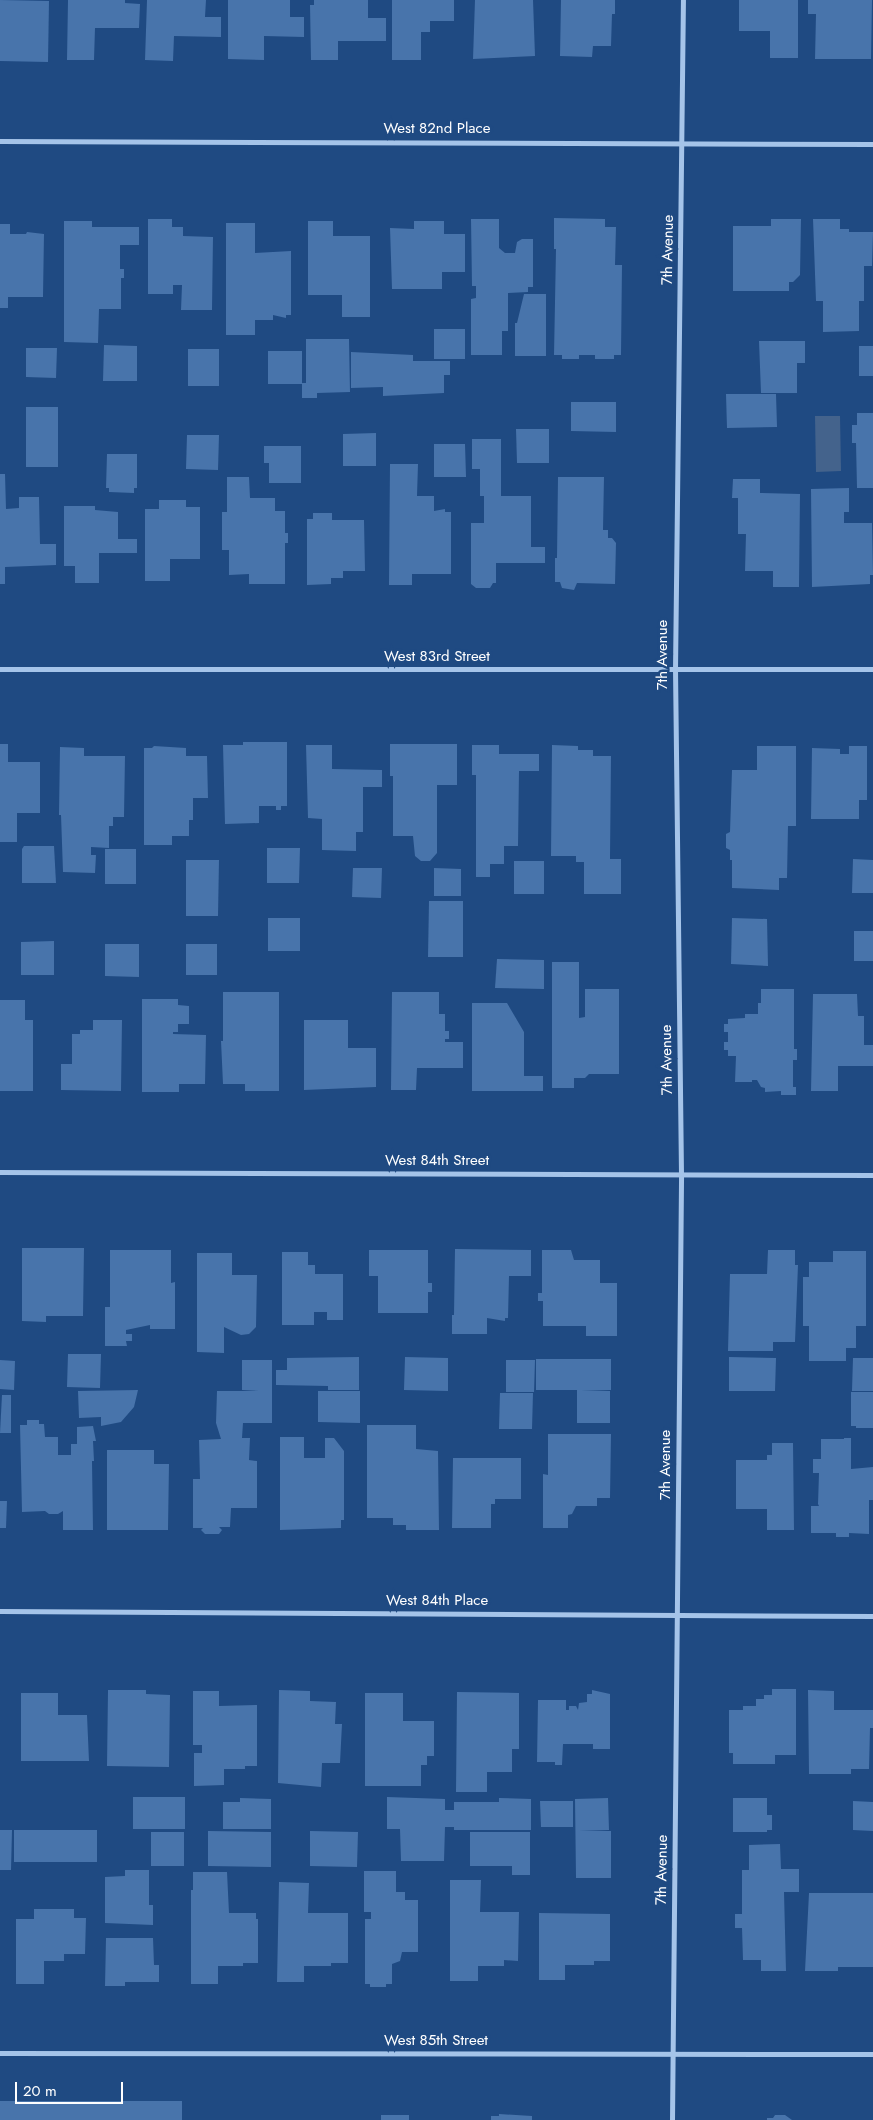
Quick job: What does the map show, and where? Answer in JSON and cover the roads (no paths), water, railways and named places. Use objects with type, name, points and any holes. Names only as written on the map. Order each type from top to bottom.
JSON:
[{"type":"street","name":"7th Avenue","points":[[672,2120],[681,1174],[675,670],[683,0]]},
{"type":"street","name":"West 82nd Place","points":[[0,141],[873,144]]},
{"type":"street","name":"West 83rd Street","points":[[0,669],[873,669]]},
{"type":"street","name":"West 84th Street","points":[[0,1172],[873,1175]]},
{"type":"street","name":"West 84th Place","points":[[0,1611],[873,1616]]},
{"type":"street","name":"West 85th Street","points":[[0,2053],[873,2054]]},
{"type":"water","points":[[815,416],[840,416],[841,471],[816,472]]}]
